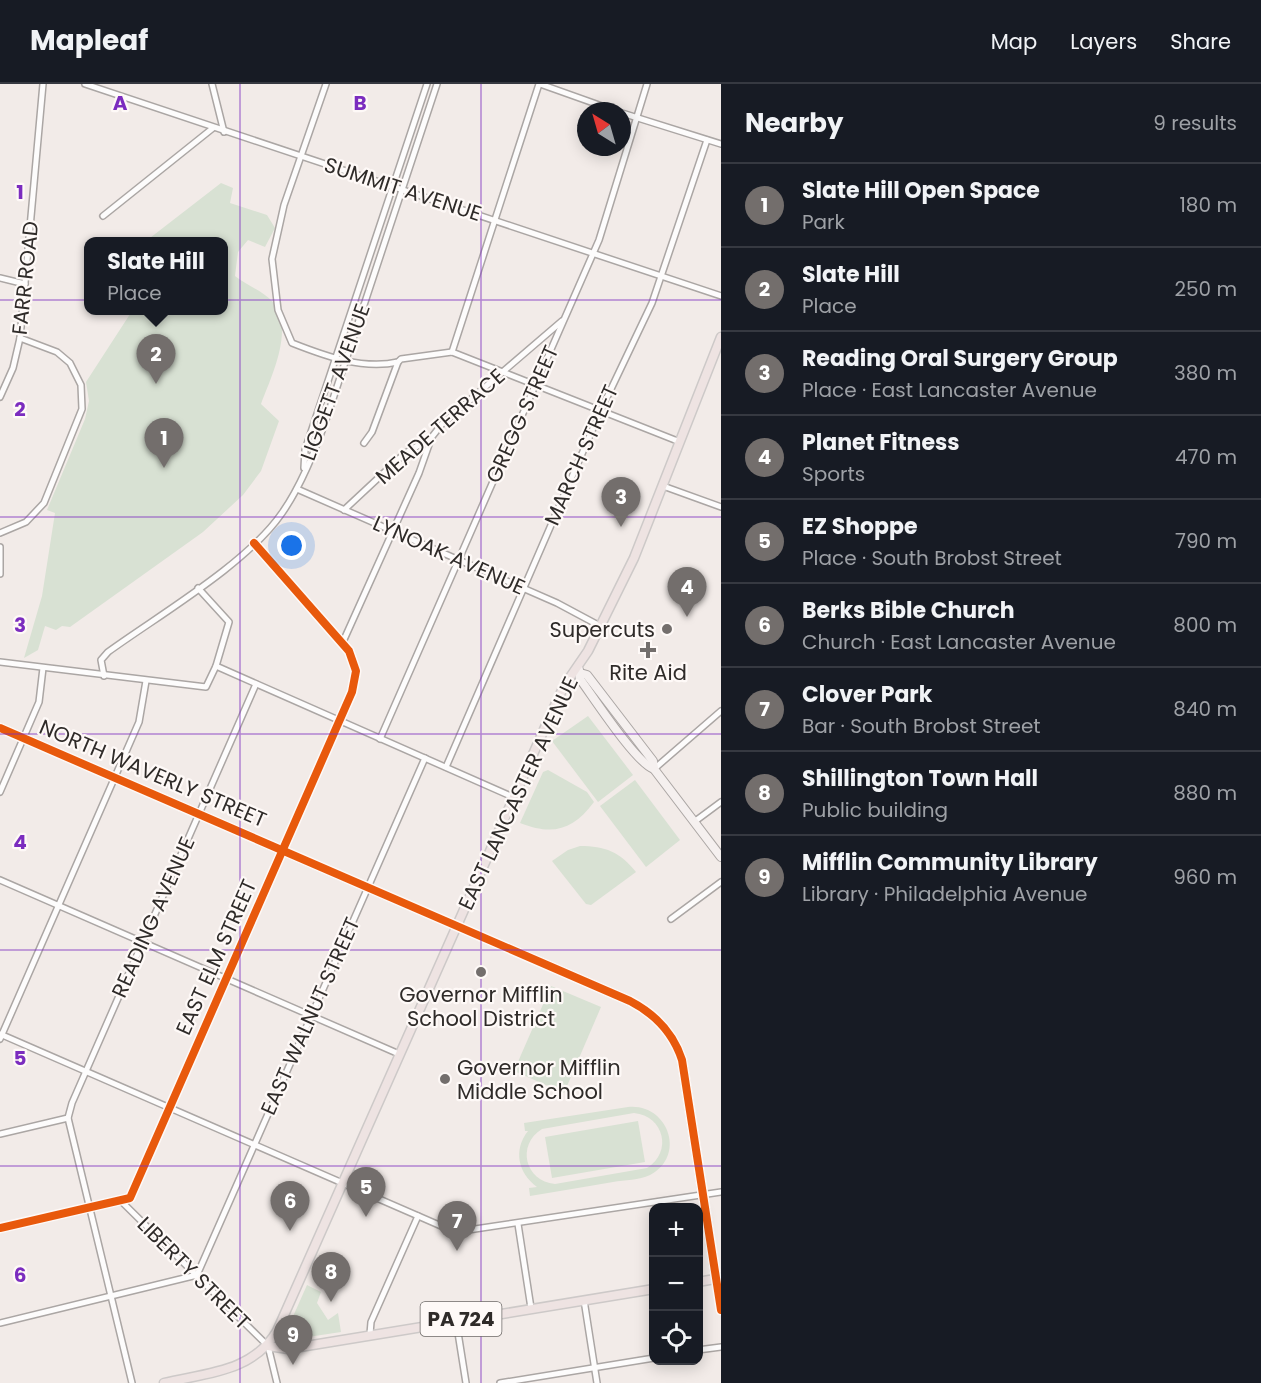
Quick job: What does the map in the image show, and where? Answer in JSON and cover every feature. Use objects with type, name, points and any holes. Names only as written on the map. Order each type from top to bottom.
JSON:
[{"type":"main road","name":"EAST LANCASTER AVENUE","points":[[268,1346],[564,686],[578,670],[634,558],[721,338]]},
{"type":"main road","points":[[703,1281],[719,1279]]},
{"type":"main road","name":"PA 724","points":[[268,1346],[288,1349],[649,1290]]},
{"type":"main road","points":[[164,1383],[246,1363],[268,1346]]},
{"type":"street","name":"FARR ROAD","points":[[0,397],[13,368],[20,338],[43,84]]},
{"type":"street","name":"SUMMIT AVENUE","points":[[85,84],[721,296]]},
{"type":"street","points":[[212,84],[224,132]]},
{"type":"street","points":[[327,84],[288,194],[272,259],[278,310],[292,343],[346,360],[376,365],[452,352],[680,441]]},
{"type":"street","name":"LIGGETT AVENUE","points":[[304,469],[305,450],[338,357],[427,84]]},
{"type":"street","name":"LIGGETT AVENUE","points":[[304,469],[316,449],[437,84]]},
{"type":"street","points":[[452,352],[540,84],[591,102]]},
{"type":"street","name":"GREGG STREET","points":[[380,738],[593,253],[647,84]]},
{"type":"street","points":[[631,116],[721,144]]},
{"type":"street","points":[[104,216],[213,128]]},
{"type":"street","name":"MARCH STREET","points":[[446,767],[601,410],[652,303],[707,140]]},
{"type":"street","points":[[0,279],[25,284]]},
{"type":"street","name":"MEADE TERRACE","points":[[344,510],[404,454],[431,438],[442,424],[564,320]]},
{"type":"street","points":[[0,532],[26,522],[44,503],[82,409],[81,385],[70,363],[50,349],[20,338]]},
{"type":"street","points":[[364,443],[372,432],[398,362]]},
{"type":"street","points":[[342,644],[394,531],[431,438]]},
{"type":"street","points":[[104,676],[101,660],[108,652],[198,588],[255,543],[281,514],[297,489],[304,469]]},
{"type":"street","points":[[663,486],[721,507]]},
{"type":"street","name":"LYNOAK AVENUE","points":[[297,489],[523,587],[600,626]]},
{"type":"street","name":"EAST ELM STREET","points":[[120,1200],[130,1198],[356,682],[353,661],[342,644],[255,543]]},
{"type":"street","points":[[0,547],[0,574]]},
{"type":"street","points":[[0,662],[206,687],[216,666],[229,622],[198,588]]},
{"type":"street","points":[[216,666],[513,796]]},
{"type":"street","points":[[0,792],[39,702],[44,668]]},
{"type":"street","points":[[578,670],[587,675],[653,761],[654,769],[721,857]]},
{"type":"street","points":[[146,681],[143,712],[1,1036],[455,1232],[721,1192]]},
{"type":"street","name":"READING AVENUE","points":[[68,1118],[86,1071],[256,684]]},
{"type":"street","points":[[654,769],[721,711]]},
{"type":"street","name":"NORTH WAVERLY STREET","points":[[0,728],[284,849],[630,1001],[660,1022],[672,1038],[682,1060],[719,1279]]},
{"type":"street","name":"EAST WALNUT STREET","points":[[197,1275],[425,758]]},
{"type":"street","points":[[694,822],[721,802]]},
{"type":"street","points":[[0,880],[227,977],[399,1054]]},
{"type":"street","points":[[671,919],[721,882]]},
{"type":"street","points":[[0,1134],[68,1118],[132,1383]]},
{"type":"street","points":[[0,1228],[120,1200]]},
{"type":"street","name":"LIBERTY STREET","points":[[120,1200],[268,1346]]},
{"type":"street","points":[[370,1334],[371,1322],[418,1216]]},
{"type":"street","points":[[518,1224],[531,1308]]},
{"type":"street","points":[[0,1323],[197,1275]]},
{"type":"street","points":[[719,1279],[721,1310]]},
{"type":"street","points":[[585,1300],[597,1383]]},
{"type":"street","points":[[456,1320],[466,1383]]},
{"type":"street","points":[[268,1346],[277,1383]]},
{"type":"street","points":[[703,1349],[721,1347]]},
{"type":"street","points":[[500,1383],[649,1359]]},
{"type":"green space","points":[[221,183],[233,188],[230,203],[267,215],[275,228],[265,247],[248,240],[238,252],[235,276],[273,302],[279,313],[282,339],[275,367],[261,404],[279,421],[261,471],[243,495],[203,532],[70,627],[62,626],[56,630],[45,626],[38,650],[24,658],[42,596],[55,513],[47,510],[85,419],[89,401],[86,382],[129,315],[228,315],[228,237],[151,237]]},
{"type":"green space","points":[[588,716],[633,775],[598,802],[552,741]]},
{"type":"green space","points":[[548,770],[587,792],[594,802],[578,819],[562,828],[543,829],[520,823],[543,772]]},
{"type":"green space","points":[[635,780],[680,840],[646,867],[600,806]]},
{"type":"green space","points":[[580,846],[597,847],[618,855],[636,872],[591,905],[586,904],[552,861],[568,850]]},
{"type":"green space","points":[[551,986],[601,1007],[564,1093],[514,1071]]},
{"type":"green space","points":[[628,1107],[642,1108],[654,1113],[668,1132],[670,1144],[668,1156],[661,1166],[646,1177],[530,1196],[529,1188],[537,1187],[525,1175],[520,1161],[520,1146],[528,1131],[525,1131],[524,1123]],"holes":[[[634,1113],[652,1121],[662,1136],[660,1153],[647,1168],[555,1184],[545,1181],[531,1169],[527,1153],[529,1144],[542,1129]]]},
{"type":"green space","points":[[638,1121],[645,1162],[552,1178],[545,1137]]},
{"type":"green space","points":[[307,1285],[321,1292],[317,1303],[328,1320],[338,1313],[341,1332],[295,1339],[290,1337],[287,1330]]},
{"type":"cycle path","points":[[0,1228],[130,1198],[352,692],[356,671],[349,651],[254,543]]},
{"type":"cycle path","points":[[0,728],[630,1001],[655,1018],[674,1041],[682,1060],[721,1310]]},
{"type":"place","name":"Slate Hill","points":[[156,384]]},
{"type":"place","name":"Slate Hill Open Space","points":[[164,468]]},
{"type":"place","name":"Reading Oral Surgery Group","points":[[621,527]]},
{"type":"place","name":"Planet Fitness","points":[[687,617]]},
{"type":"place","name":"Supercuts","points":[[667,629]]},
{"type":"place","name":"Rite Aid","points":[[648,650]]},
{"type":"place","name":"Governor Mifflin School District","points":[[481,972]]},
{"type":"place","name":"Governor Mifflin Middle School","points":[[445,1079]]},
{"type":"place","name":"EZ Shoppe","points":[[366,1217]]},
{"type":"place","name":"Berks Bible Church","points":[[290,1231]]},
{"type":"place","name":"Clover Park","points":[[457,1251]]},
{"type":"place","name":"Shillington Town Hall","points":[[331,1302]]},
{"type":"place","name":"Mifflin Community Library","points":[[293,1365]]}]
